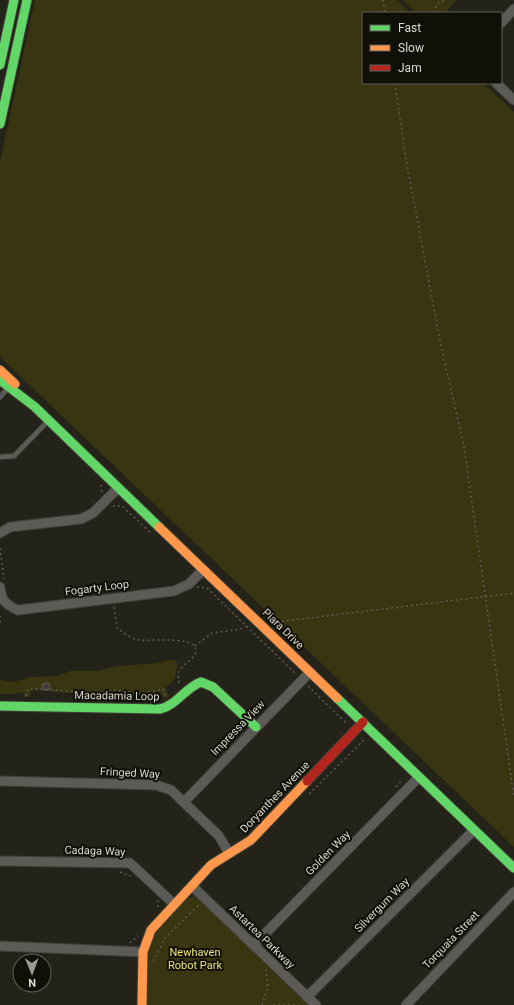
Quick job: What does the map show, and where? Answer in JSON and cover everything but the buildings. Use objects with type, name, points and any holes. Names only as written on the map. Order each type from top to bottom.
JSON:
[{"type":"street","points":[[0,65],[14,0]]},
{"type":"street","points":[[0,124],[26,0]]},
{"type":"street","points":[[502,22],[514,9]]},
{"type":"street","points":[[497,84],[514,100]]},
{"type":"street","name":"Piara Drive","points":[[0,370],[33,401],[35,407]]},
{"type":"street","name":"Piara Drive","points":[[0,380],[30,405],[35,407],[49,420],[514,868]]},
{"type":"street","points":[[0,532],[10,527],[81,519],[93,513],[108,502],[118,488]]},
{"type":"street","name":"Fogarty Loop","points":[[2,583],[1,594],[7,605],[18,610],[174,592],[183,589],[203,570]]},
{"type":"street","name":"Impressa View","points":[[184,802],[310,672]]},
{"type":"street","name":"Macadamia Loop","points":[[0,706],[160,709],[172,705],[191,687],[201,682],[213,687],[256,727]]},
{"type":"street","name":"Doryanthes Avenue","points":[[142,1005],[143,952],[151,930],[211,865],[251,840],[363,722]]},
{"type":"street","name":"Golden Way","points":[[254,945],[419,777]]},
{"type":"street","name":"Fringed Way","points":[[0,781],[156,785],[171,790],[184,802],[218,836],[229,853]]},
{"type":"street","name":"Silvergum Way","points":[[307,997],[474,830]]},
{"type":"street","name":"Cadaga Way","points":[[0,861],[130,863],[174,904]]},
{"type":"street","name":"Astartea Parkway","points":[[192,886],[316,1005]]},
{"type":"street","name":"Torquata Street","points":[[406,1005],[514,892]]},
{"type":"street","points":[[0,946],[143,952]]},
{"type":"lane","points":[[0,397],[10,387]]},
{"type":"lane","points":[[0,457],[14,456],[49,420]]},
{"type":"path","points":[[383,0],[385,12]]},
{"type":"path","points":[[435,12],[436,5],[444,0]]},
{"type":"path","points":[[395,84],[408,168],[442,346],[464,447],[514,797]]},
{"type":"path","points":[[96,480],[101,485],[102,494],[108,502],[122,506],[155,537]]},
{"type":"path","points":[[0,548],[2,583]]},
{"type":"path","points":[[191,582],[198,589],[207,588],[364,740],[307,796]]},
{"type":"path","points":[[277,622],[514,594]]},
{"type":"path","points":[[113,599],[117,628],[131,637],[139,640],[186,641],[195,646]]},
{"type":"path","points":[[0,616],[0,625]]},
{"type":"path","points":[[195,646],[212,633],[241,629],[247,626]]},
{"type":"path","points":[[181,686],[178,679],[180,671],[183,664],[195,656],[195,646]]},
{"type":"path","points":[[26,699],[27,691],[30,689],[84,692],[83,700],[88,700],[88,693],[116,690],[140,694],[163,689],[167,700]]},
{"type":"path","points":[[119,871],[133,877]]},
{"type":"path","points":[[157,912],[158,899]]},
{"type":"path","points":[[152,965],[166,937],[176,926],[199,907],[202,901]]},
{"type":"path","points":[[127,943],[137,937],[140,932]]},
{"type":"path","points":[[264,1005],[268,987],[266,968]]},
{"type":"path","points":[[273,1005],[299,1005]]},
{"type":"green space","points":[[35,0],[397,0],[410,12],[362,12],[362,84],[484,84],[514,112],[514,847],[0,357],[0,162]]},
{"type":"green space","points":[[403,0],[457,0],[446,12],[415,12]]},
{"type":"green space","points":[[175,660],[178,664],[174,680],[165,688],[169,696],[165,699],[160,692],[143,695],[114,691],[92,695],[92,698],[81,698],[81,694],[31,690],[30,697],[24,697],[24,692],[0,694],[0,680],[14,682],[31,677],[57,676],[71,671],[96,671],[119,666],[157,663]]},
{"type":"green space","name":"Newhaven Robot Park","points":[[193,897],[200,899],[311,1005],[147,1005],[148,956],[155,933],[186,899]]},
{"type":"traffic: fast","points":[[0,65],[14,0]]},
{"type":"traffic: fast","points":[[0,124],[27,0]]},
{"type":"traffic: fast","points":[[0,380],[35,407],[159,527]]},
{"type":"traffic: fast","points":[[0,706],[160,709],[171,704],[190,688],[201,682],[213,687],[256,727]]},
{"type":"traffic: fast","points":[[337,698],[514,868]]},
{"type":"traffic: slow","points":[[0,370],[15,384]]},
{"type":"traffic: slow","points":[[159,527],[337,698]]},
{"type":"traffic: slow","points":[[142,1005],[143,952],[151,930],[211,865],[251,840],[307,781]]},
{"type":"traffic: jam","points":[[307,781],[363,722]]}]
